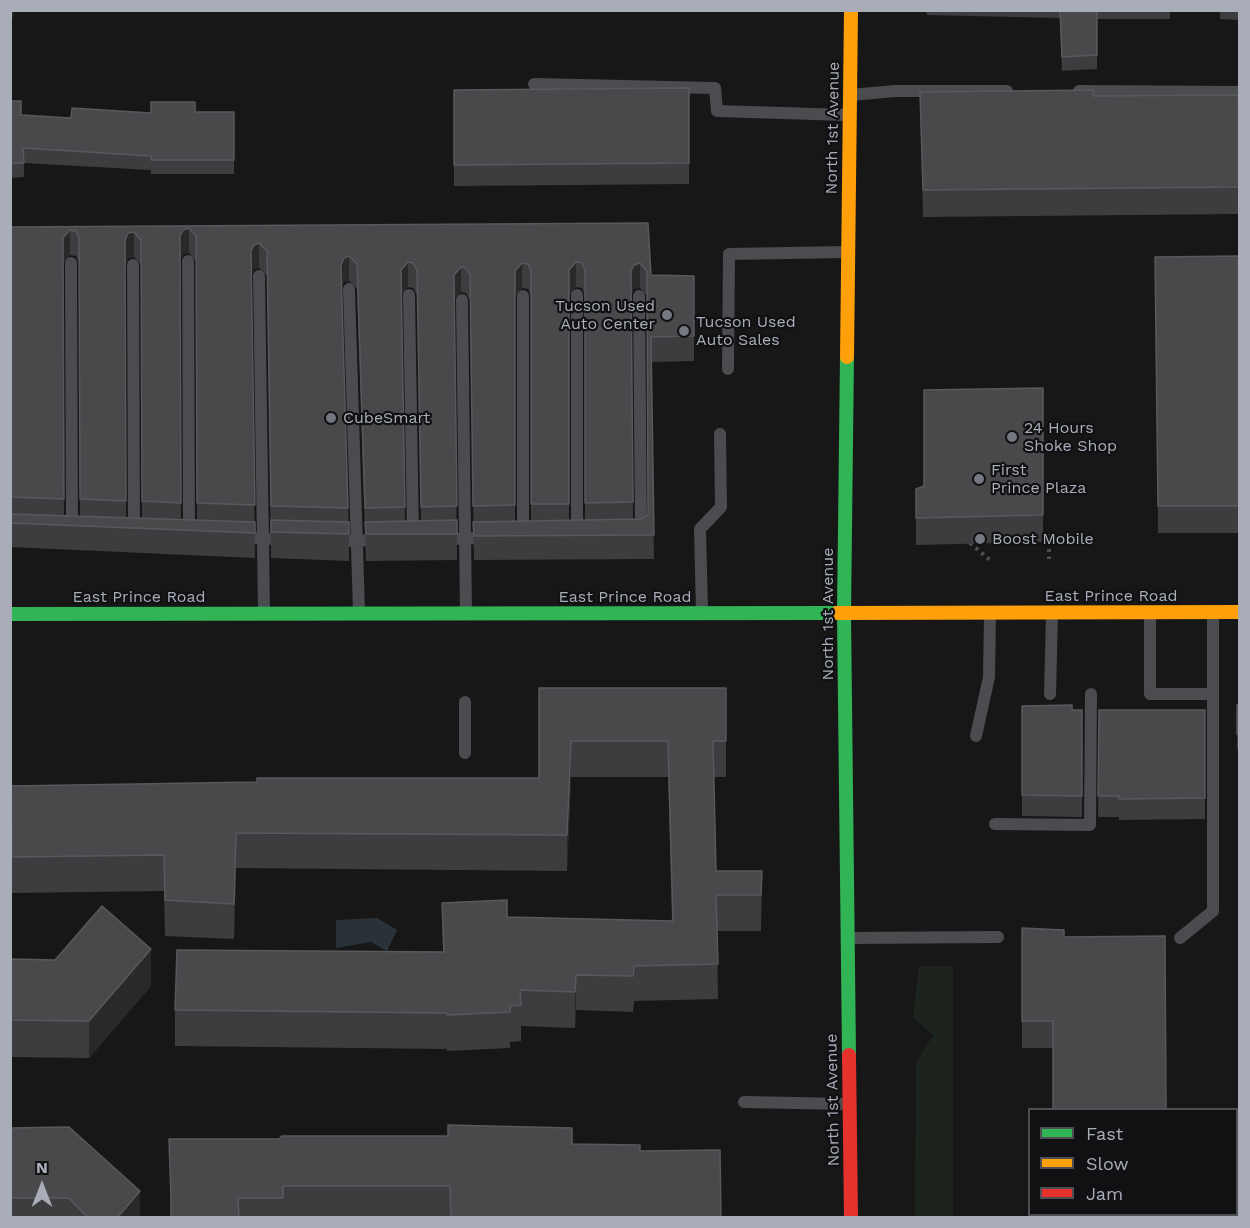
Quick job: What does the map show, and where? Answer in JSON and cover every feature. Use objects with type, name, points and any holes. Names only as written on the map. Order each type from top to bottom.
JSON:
[{"type":"main road","name":"North 1st Avenue","points":[[851,10],[844,614],[851,1218]]},
{"type":"main road","name":"East Prince Road","points":[[10,614],[1239,612]]},
{"type":"lane","points":[[534,84],[715,88],[717,111],[849,115]]},
{"type":"lane","points":[[850,95],[895,91],[1023,91]]},
{"type":"lane","points":[[1069,91],[1239,92]]},
{"type":"lane","points":[[728,369],[729,254],[848,252]]},
{"type":"lane","points":[[188,261],[189,536],[181,536],[203,536]]},
{"type":"lane","points":[[72,263],[72,532]]},
{"type":"lane","points":[[133,265],[134,534]]},
{"type":"lane","points":[[259,276],[264,614]]},
{"type":"lane","points":[[349,289],[359,614]]},
{"type":"lane","points":[[402,540],[409,295]]},
{"type":"lane","points":[[577,295],[577,536]]},
{"type":"lane","points":[[321,540],[517,537],[523,296]]},
{"type":"lane","points":[[631,535],[641,535],[639,296]]},
{"type":"lane","points":[[462,300],[466,614]]},
{"type":"lane","points":[[702,614],[700,529],[721,507],[720,434]]},
{"type":"lane","points":[[227,537],[298,540]]},
{"type":"lane","points":[[1150,612],[1150,694],[1213,694]]},
{"type":"lane","points":[[1180,938],[1213,911],[1213,612]]},
{"type":"lane","points":[[976,736],[989,677],[990,613]]},
{"type":"lane","points":[[1050,694],[1052,613]]},
{"type":"lane","points":[[995,824],[1090,825],[1091,694]]},
{"type":"lane","points":[[465,702],[465,753]]},
{"type":"lane","points":[[847,938],[998,937]]},
{"type":"lane","points":[[744,1102],[850,1104]]},
{"type":"path","points":[[1049,534],[1049,559]]},
{"type":"path","points":[[970,543],[990,560]]},
{"type":"shaded area","points":[[377,918],[397,930],[387,951],[371,942],[336,948],[336,920]]},
{"type":"shaded area","points":[[919,966],[953,966],[953,1217],[915,1217],[916,1063],[933,1035],[913,1018]]},
{"type":"building","points":[[1060,10],[1097,10],[1097,55],[1062,57]]},
{"type":"building","points":[[689,88],[689,163],[454,165],[454,90]]},
{"type":"building","points":[[1094,90],[1093,96],[1238,95],[1239,187],[923,190],[920,92]]},
{"type":"building","points":[[10,101],[21,101],[21,115],[71,118],[72,108],[151,113],[151,102],[195,102],[195,112],[234,112],[234,160],[151,160],[151,156],[23,148],[24,163],[10,163]]},
{"type":"building","name":"CubeSmart","points":[[648,223],[651,275],[694,276],[694,336],[651,337],[654,535],[474,536],[473,522],[641,519],[648,515],[647,271],[640,263],[634,265],[631,271],[633,502],[585,503],[585,270],[582,263],[576,262],[569,270],[569,504],[531,504],[531,271],[528,264],[522,263],[515,271],[515,505],[473,506],[470,275],[466,268],[461,267],[454,275],[457,506],[421,507],[417,270],[413,263],[408,262],[401,270],[405,507],[365,508],[357,264],[349,256],[344,258],[341,265],[348,508],[271,506],[267,251],[259,243],[254,245],[251,251],[255,505],[197,503],[196,236],[189,228],[183,230],[180,236],[181,503],[142,501],[141,240],[134,232],[128,233],[125,240],[126,501],[80,499],[79,238],[76,231],[70,230],[63,238],[64,499],[10,497],[10,227]]},
{"type":"building","points":[[1239,256],[1239,506],[1158,506],[1155,257]]},
{"type":"building","name":"First Prince Plaza","points":[[1043,388],[1043,515],[916,518],[916,489],[924,486],[924,390]]},
{"type":"building","points":[[10,514],[255,522],[255,533],[10,523]]},
{"type":"building","points":[[271,520],[349,522],[349,534],[271,532]]},
{"type":"building","points":[[457,520],[457,534],[366,534],[365,522]]},
{"type":"building","points":[[539,688],[726,688],[726,741],[713,741],[716,871],[762,871],[761,895],[716,895],[718,964],[634,966],[633,976],[576,975],[575,992],[520,990],[521,1005],[510,1006],[510,1012],[447,1015],[447,1013],[175,1010],[177,950],[444,952],[442,903],[507,900],[507,917],[673,921],[668,741],[571,741],[567,835],[236,833],[234,904],[165,900],[164,855],[12,857],[11,786],[257,782],[257,778],[539,778]]},
{"type":"building","points":[[1072,705],[1072,710],[1082,710],[1082,796],[1022,795],[1022,706]]},
{"type":"building","points":[[1237,705],[1239,705],[1239,735],[1237,734]]},
{"type":"building","points":[[1099,710],[1205,710],[1205,798],[1119,799],[1119,796],[1098,796]]},
{"type":"building","points":[[102,906],[151,949],[89,1021],[10,1020],[10,959],[55,960]]},
{"type":"building","points":[[1022,928],[1064,930],[1064,937],[1165,936],[1166,1108],[1053,1108],[1053,1021],[1022,1021]]},
{"type":"building","points":[[448,1125],[572,1128],[572,1144],[640,1145],[640,1151],[720,1150],[721,1218],[451,1218],[450,1186],[283,1186],[283,1198],[238,1198],[239,1218],[171,1218],[169,1139],[448,1136]]},
{"type":"building","points":[[69,1127],[140,1191],[117,1218],[88,1218],[69,1198],[10,1198],[10,1128]]},
{"type":"building","points":[[1053,1216],[1166,1216],[1166,1218],[1053,1218]]},
{"type":"traffic: fast","points":[[847,357],[844,614],[849,1055]]},
{"type":"traffic: fast","points":[[10,614],[837,613]]},
{"type":"traffic: slow","points":[[847,357],[851,10]]},
{"type":"traffic: slow","points":[[837,613],[1240,612]]},
{"type":"traffic: jam","points":[[849,1055],[851,1218]]},
{"type":"place","name":"Tucson Used Auto Center","points":[[667,315]]},
{"type":"place","name":"Tucson Used Auto Sales","points":[[684,331]]},
{"type":"place","name":"CubeSmart","points":[[331,418]]},
{"type":"place","name":"24 Hours Shoke Shop","points":[[1012,437]]},
{"type":"place","name":"First Prince Plaza","points":[[979,479]]},
{"type":"place","name":"Boost Mobile","points":[[980,539]]}]
